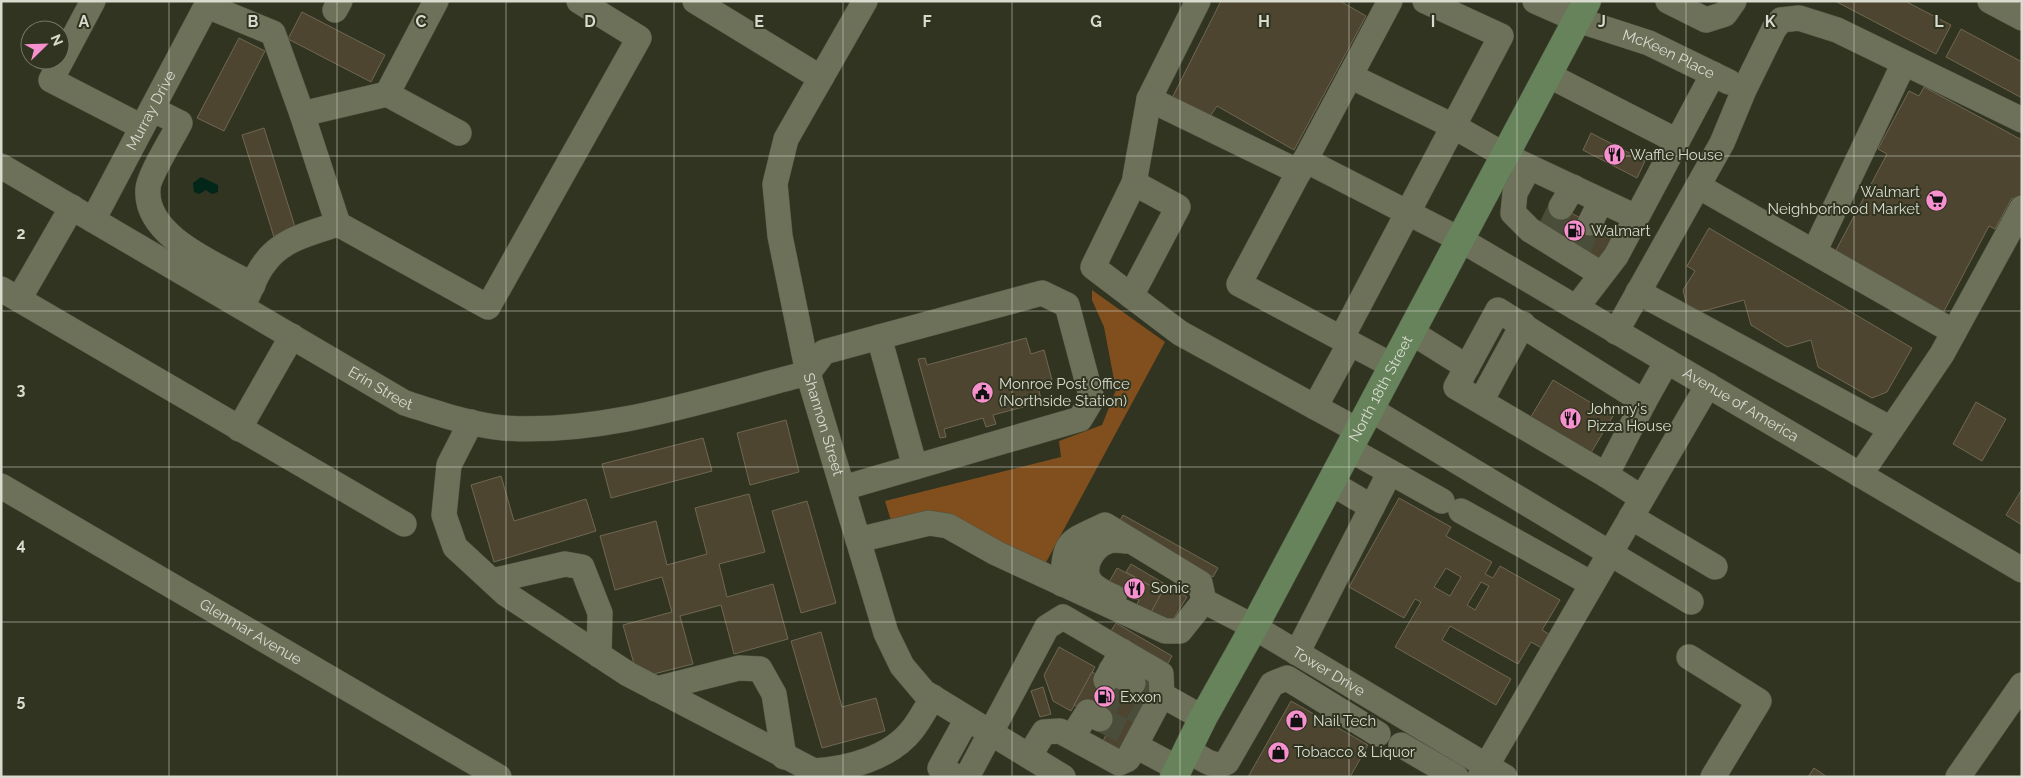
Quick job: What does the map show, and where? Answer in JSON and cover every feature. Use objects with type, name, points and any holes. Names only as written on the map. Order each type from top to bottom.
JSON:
[{"type":"main road","name":"North 18th Street","points":[[1180,765],[1203,718],[1254,628],[1461,240],[1517,161],[1548,75],[1582,11]]},
{"type":"street","points":[[94,1],[51,80],[147,118],[180,123],[147,187],[149,206],[161,228],[179,242],[253,285]]},
{"type":"street","points":[[387,94],[436,1]]},
{"type":"street","points":[[208,3],[273,33],[338,224],[488,308],[639,38],[579,1]]},
{"type":"street","points":[[695,1],[821,78]]},
{"type":"street","name":"Shannon Street","points":[[865,1],[786,139],[776,184],[780,236],[808,373],[886,633],[902,666],[924,692],[1064,777]]},
{"type":"street","points":[[1198,1],[1149,99],[1134,183],[1093,267],[1180,333],[1359,430],[1609,554],[1691,602]]},
{"type":"street","points":[[1390,1],[1239,284],[1394,366]]},
{"type":"street","points":[[1315,407],[1408,212],[1501,36],[1424,1]]},
{"type":"street","name":"McKeen Place","points":[[1535,1],[1582,11],[1744,90]]},
{"type":"street","points":[[1668,1],[1706,20],[1725,14],[1734,1]]},
{"type":"street","points":[[1990,1],[2022,18]]},
{"type":"street","name":"Murray Drive","points":[[10,294],[82,214],[147,118],[208,3]]},
{"type":"street","points":[[1616,332],[1722,143],[1744,90],[1774,29],[1782,20],[1798,18],[1837,30],[2022,120]]},
{"type":"street","points":[[1814,252],[1904,63]]},
{"type":"street","points":[[1576,308],[1616,256],[1713,74]]},
{"type":"street","points":[[1548,75],[1677,142]]},
{"type":"street","points":[[1350,76],[1453,126],[1517,161],[1567,197],[1601,201],[1636,217]]},
{"type":"street","points":[[302,114],[387,94],[458,134]]},
{"type":"street","name":"Avenue of America","points":[[1149,99],[1408,212],[1461,240],[2022,570]]},
{"type":"street","points":[[1517,161],[1513,213],[1530,230],[1576,253],[1601,274]]},
{"type":"street","name":"Erin Street","points":[[1,166],[405,403],[452,419],[502,428],[558,429],[607,423],[808,373]]},
{"type":"street","points":[[1131,296],[1178,207],[1134,183]]},
{"type":"street","points":[[1698,186],[1954,332]]},
{"type":"street","points":[[1590,223],[1601,201]]},
{"type":"street","points":[[1860,475],[1942,354],[2022,208]]},
{"type":"street","points":[[242,307],[263,264],[276,250],[291,240],[338,224]]},
{"type":"street","points":[[1638,292],[1891,429]]},
{"type":"street","points":[[808,373],[824,352],[1042,293],[1067,305],[1092,399],[1080,418],[843,488]]},
{"type":"street","points":[[10,294],[404,524]]},
{"type":"street","points":[[1644,402],[1498,310],[1456,387],[1606,475],[1636,507],[1715,567]]},
{"type":"street","points":[[1481,402],[1523,324]]},
{"type":"street","points":[[1411,332],[1467,367]]},
{"type":"street","points":[[239,429],[292,336]]},
{"type":"street","points":[[879,337],[914,467]]},
{"type":"street","points":[[1606,475],[1666,361]]},
{"type":"street","points":[[1490,773],[1592,584],[1708,385]]},
{"type":"street","points":[[471,422],[449,465],[444,515],[455,547],[506,594],[656,689],[814,771],[836,770],[886,753],[912,731],[932,697]]},
{"type":"street","points":[[1359,430],[1390,472],[1592,584]]},
{"type":"street","points":[[1145,713],[1180,765],[1222,765],[1227,762],[1272,684],[1287,678],[1390,472]]},
{"type":"street","points":[[1331,483],[1372,507]]},
{"type":"street","name":"Glenmar Avenue","points":[[1,486],[499,777]]},
{"type":"street","points":[[858,540],[929,523],[948,526],[996,553],[1062,584],[1165,631],[1180,631],[1204,601],[1200,583],[1128,541],[1105,525],[1075,539],[1065,550],[1062,584]]},
{"type":"street","points":[[1128,541],[1111,540],[1103,543],[1091,554],[1087,564],[1087,576],[1092,584],[1175,631]]},
{"type":"street","points":[[492,581],[565,564],[582,567],[600,612],[600,655]]},
{"type":"street","name":"Tower Drive","points":[[1204,601],[1299,654],[1490,773]]},
{"type":"street","points":[[967,777],[1047,627],[1063,617],[1113,667],[1161,674],[1128,759],[1119,763],[1060,731],[1044,732],[1029,756]]},
{"type":"street","points":[[1690,657],[1759,701],[1713,777]]},
{"type":"street","points":[[656,689],[739,668],[760,669],[774,694],[784,757]]},
{"type":"street","points":[[1287,678],[1378,734]]},
{"type":"street","points":[[1958,777],[2022,685]]},
{"type":"street","points":[[1064,777],[1088,712],[1100,719]]},
{"type":"street","points":[[1145,713],[1203,718]]},
{"type":"street","points":[[957,777],[940,768],[967,719]]},
{"type":"street","points":[[1401,745],[1456,777]]},
{"type":"shaded area","points":[[201,177],[218,185],[218,192],[212,194],[206,190],[199,194],[194,192],[193,183]]},
{"type":"shaded area","points":[[1092,290],[1165,342],[1043,568],[946,516],[892,524],[885,501],[1061,457],[1059,441],[1102,425],[1116,390],[1104,327],[1092,300]]},
{"type":"building","points":[[1221,1],[1340,1],[1366,16],[1294,150],[1217,106],[1209,118],[1172,98]]},
{"type":"building","points":[[1835,1],[1905,1],[1951,25],[1936,54]]},
{"type":"building","points":[[302,12],[385,55],[371,82],[288,39]]},
{"type":"building","points":[[1961,29],[2022,62],[2022,98],[1946,57]]},
{"type":"building","points":[[239,38],[265,51],[224,131],[197,118]]},
{"type":"building","name":"Walmart Neighborhood Market","points":[[1924,87],[2022,140],[2022,204],[2012,198],[1995,229],[1989,226],[1943,313],[1834,254],[1887,154],[1878,149],[1909,91],[1919,96]]},
{"type":"building","points":[[264,128],[296,230],[274,237],[242,135]]},
{"type":"building","name":"Waffle House","points":[[1591,133],[1645,161],[1637,178],[1583,150]]},
{"type":"building","name":"Walmart","points":[[1552,203],[1617,237],[1603,264],[1539,229]]},
{"type":"building","points":[[1709,228],[1912,348],[1887,392],[1872,398],[1818,367],[1811,340],[1787,347],[1751,325],[1744,300],[1700,312],[1687,306],[1683,290],[1695,271],[1687,266]]},
{"type":"building","name":"Monroe Post Office (Northside Station)","points":[[1026,338],[1031,354],[1044,350],[1052,380],[1037,384],[1042,402],[993,415],[996,424],[986,427],[983,418],[944,429],[946,437],[940,438],[918,359],[925,358],[927,365]]},
{"type":"building","name":"Johnny's Pizza House","points":[[1553,380],[1613,416],[1589,456],[1529,420]]},
{"type":"building","points":[[1976,402],[2006,419],[1982,461],[1953,444]]},
{"type":"building","points":[[786,420],[799,472],[750,485],[737,433]]},
{"type":"building","points":[[703,438],[712,471],[611,498],[602,464]]},
{"type":"building","points":[[501,476],[514,521],[586,499],[596,531],[494,562],[471,485]]},
{"type":"building","points":[[2022,489],[2022,525],[2006,515]]},
{"type":"building","points":[[749,494],[765,552],[719,564],[727,597],[773,584],[788,639],[734,654],[721,605],[680,616],[693,664],[638,678],[623,625],[672,612],[662,577],[615,590],[600,536],[656,521],[667,565],[707,554],[695,508]]},
{"type":"building","points":[[1399,498],[1451,527],[1446,536],[1492,562],[1485,574],[1493,578],[1500,566],[1560,600],[1542,630],[1554,637],[1547,651],[1531,642],[1518,664],[1450,626],[1442,640],[1511,679],[1496,705],[1395,647],[1421,602],[1415,599],[1404,618],[1349,587]],"holes":[[[1446,568],[1461,577],[1450,596],[1434,587]],[[1481,582],[1489,586],[1475,610],[1467,605]]]},
{"type":"building","points":[[807,501],[836,603],[801,613],[772,511]]},
{"type":"building","points":[[1123,515],[1218,568],[1213,577],[1118,524]]},
{"type":"building","points":[[1131,564],[1187,597],[1171,623],[1150,612],[1162,592],[1126,572]]},
{"type":"building","name":"Sonic","points":[[1117,568],[1162,592],[1149,616],[1135,608],[1139,600],[1108,584]]},
{"type":"building","points":[[1116,623],[1172,656],[1166,667],[1109,634]]},
{"type":"building","points":[[821,632],[842,707],[876,698],[885,731],[822,748],[791,641]]},
{"type":"building","points":[[1059,647],[1095,667],[1071,711],[1053,701],[1044,675]]},
{"type":"building","points":[[1092,672],[1128,692],[1138,675],[1157,685],[1119,755],[1101,745],[1111,725],[1074,705]]},
{"type":"building","points":[[1043,687],[1051,714],[1040,717],[1031,691]]},
{"type":"building","points":[[1291,701],[1368,745],[1350,777],[1248,777]]},
{"type":"building","points":[[1814,768],[1827,777],[1808,777]]},
{"type":"tunnel","points":[[1548,234],[1561,207]]},
{"type":"tunnel","points":[[1578,250],[1590,223]]},
{"type":"tunnel","points":[[1133,683],[1153,693]]},
{"type":"tunnel","points":[[1100,690],[1142,713]]},
{"type":"tunnel","points":[[1100,719],[1131,734]]},
{"type":"place","name":"Waffle House","points":[[1614,155]]},
{"type":"place","name":"Walmart Neighborhood Market","points":[[1936,201]]},
{"type":"place","name":"Walmart","points":[[1575,231]]},
{"type":"place","name":"Monroe Post Office (Northside Station)","points":[[983,393]]},
{"type":"place","name":"Johnny's Pizza House","points":[[1571,418]]},
{"type":"place","name":"Sonic","points":[[1135,588]]},
{"type":"place","name":"Exxon","points":[[1104,697]]},
{"type":"place","name":"Nail Tech","points":[[1297,721]]},
{"type":"place","name":"Tobacco & Liquor","points":[[1278,752]]}]
